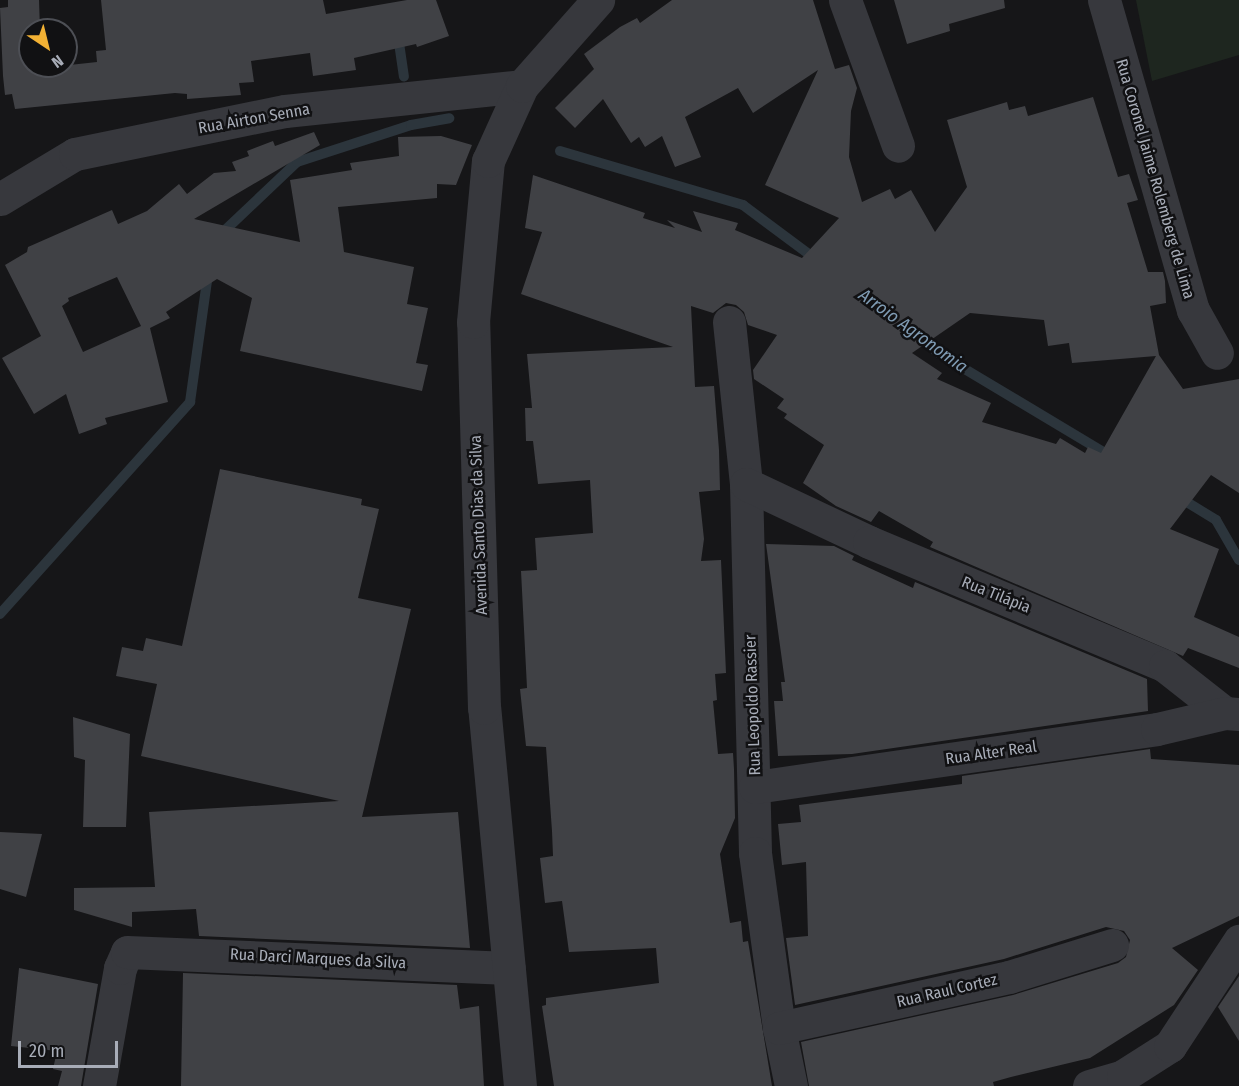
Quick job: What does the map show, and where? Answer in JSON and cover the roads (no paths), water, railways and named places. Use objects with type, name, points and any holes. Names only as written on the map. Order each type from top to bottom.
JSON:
[{"type":"street","points":[[845,0],[898,146]]},
{"type":"street","name":"Rua Coronel Jaime Rolemberg de Lima","points":[[1104,0],[1193,310],[1217,353]]},
{"type":"street","name":"Avenida Santo Dias da Silva","points":[[520,1086],[484,708],[473,322],[488,161],[522,86],[593,1]]},
{"type":"street","name":"Rua Airton Senna","points":[[0,199],[75,154],[285,111],[522,86]]},
{"type":"street","name":"Rua Leopoldo Rassier","points":[[729,322],[746,484],[756,787],[755,853],[779,1028],[791,1086]]},
{"type":"street","name":"Rua Tilápia","points":[[746,484],[869,542],[1165,666],[1232,714]]},
{"type":"street","name":"Rua Alter Real","points":[[756,787],[1157,729],[1232,714]]},
{"type":"street","points":[[1089,1086],[1122,1076],[1170,1046],[1239,941]]},
{"type":"street","name":"Rua Raul Cortez","points":[[779,1028],[991,982],[1112,945]]},
{"type":"street","name":"Rua Darci Marques da Silva","points":[[99,1086],[120,968],[127,952],[509,968]]},
{"type":"waterway","points":[[398,36],[404,77]]},
{"type":"waterway","points":[[220,235],[297,162],[411,125],[449,118]]},
{"type":"waterway","name":"Arroio Agronomia","points":[[560,151],[743,205],[818,261]]},
{"type":"waterway","points":[[0,614],[190,402],[208,274]]},
{"type":"waterway","name":"Arroio Agronomia","points":[[916,336],[943,356],[1115,459]]},
{"type":"waterway","name":"Arroio Agronomia","points":[[1177,496],[1216,520],[1239,560]]}]
